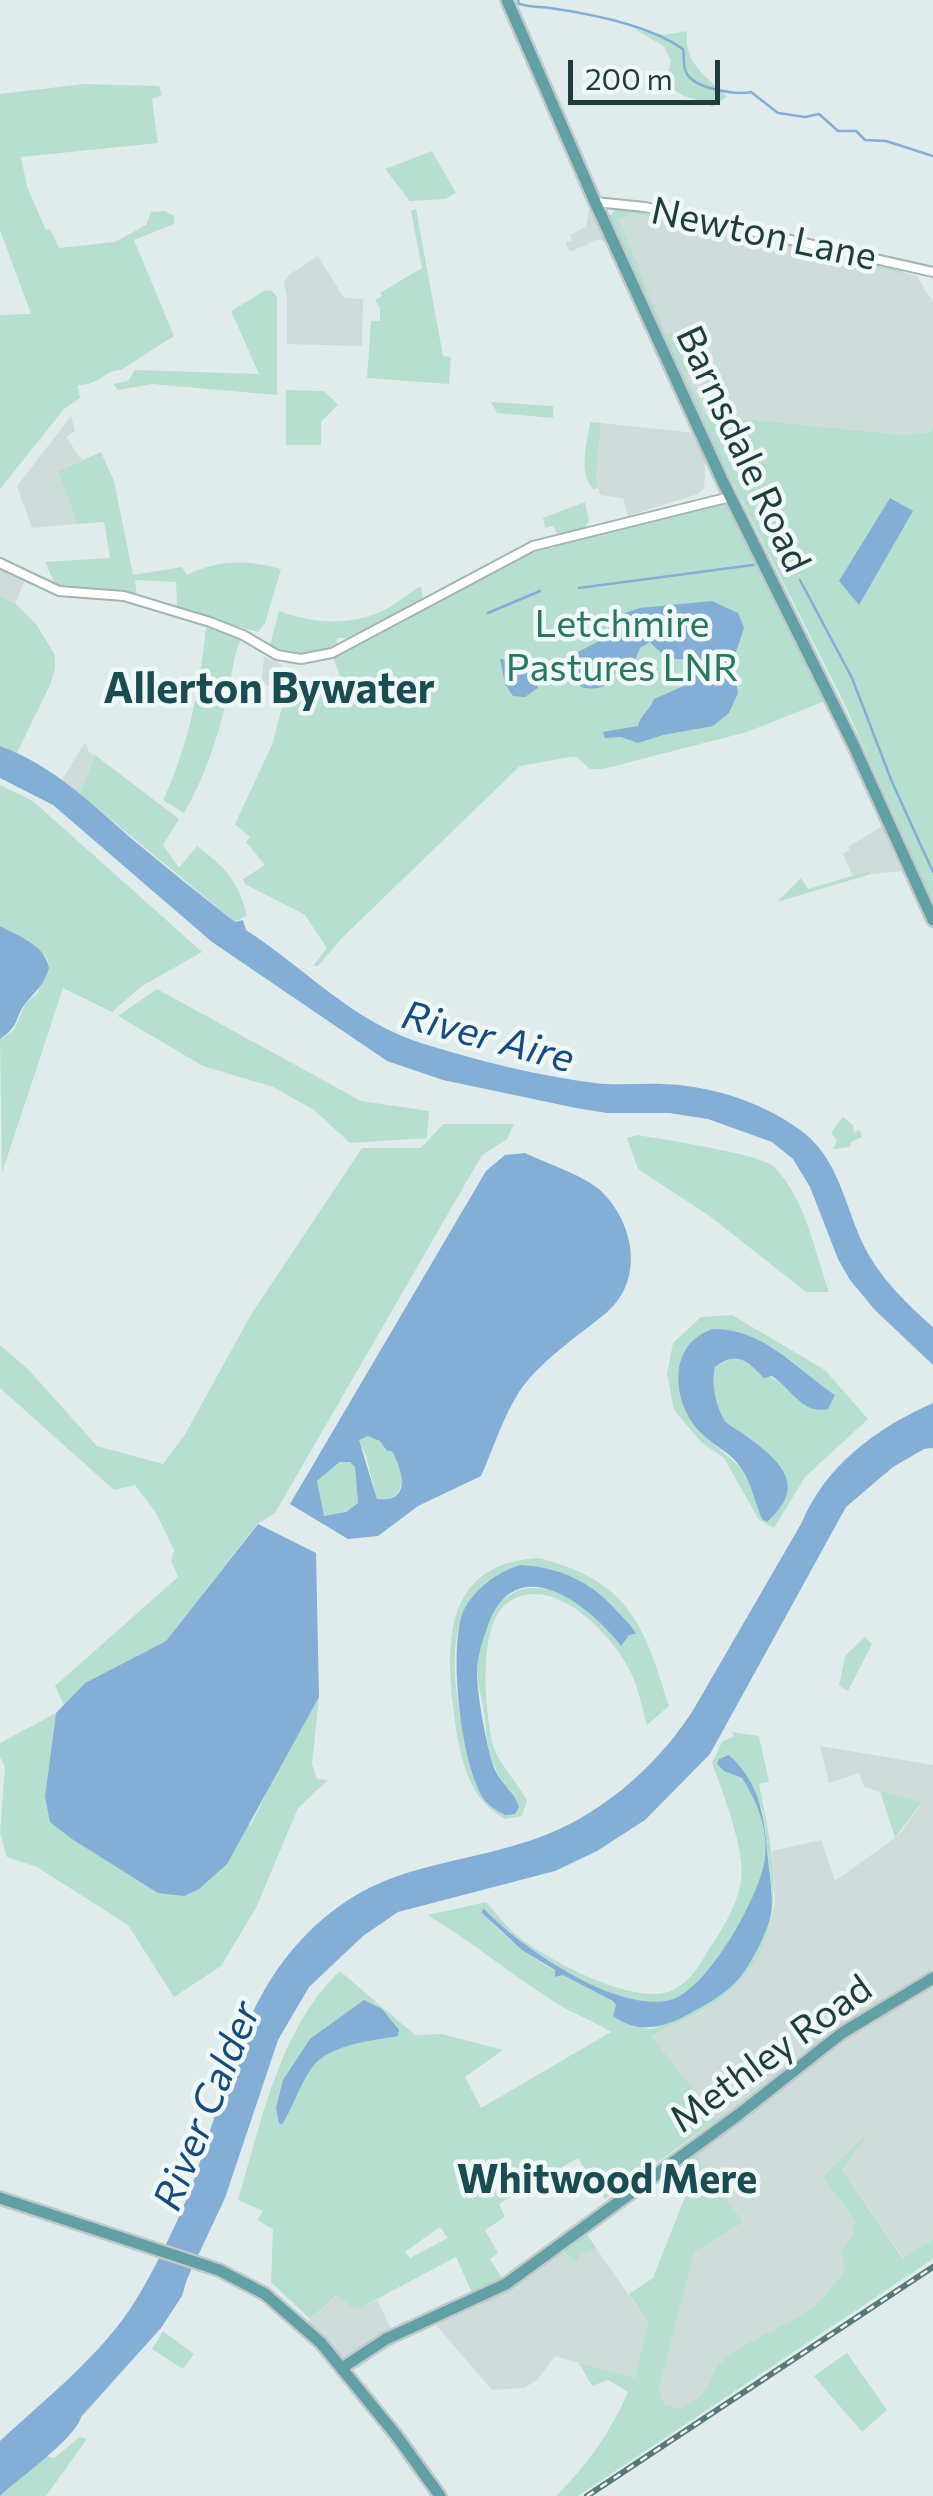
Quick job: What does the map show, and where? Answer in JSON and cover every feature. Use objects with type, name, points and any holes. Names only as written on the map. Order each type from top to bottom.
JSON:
[{"type":"main road","name":"Barnsdale Road","points":[[507,0],[730,497],[852,742],[933,920]]},
{"type":"main road","name":"Methley Road","points":[[342,2368],[386,2340],[506,2284],[738,2115],[842,2033],[933,1978]]},
{"type":"main road","points":[[0,2198],[204,2266],[265,2294],[306,2328],[342,2368],[440,2496]]},
{"type":"street","name":"Newton Lane","points":[[595,202],[645,206],[933,272]]},
{"type":"street","points":[[0,563],[69,594],[124,596],[221,626],[277,656],[312,658],[332,653],[533,546],[730,497]]},
{"type":"shaded area","points":[[589,210],[596,217],[605,242],[598,239],[570,252],[565,242],[572,241],[570,235],[586,227]]},
{"type":"shaded area","points":[[633,213],[730,235],[737,240],[754,240],[917,276],[933,303],[933,427],[929,432],[905,435],[706,415],[685,373],[701,365],[686,367],[672,334],[666,336],[618,220]]},
{"type":"shaded area","points":[[318,256],[344,298],[363,299],[362,346],[287,344],[284,282]]},
{"type":"shaded area","points":[[71,416],[75,431],[66,437],[82,460],[58,471],[77,524],[32,528],[17,486]]},
{"type":"shaded area","points":[[601,423],[696,433],[706,459],[704,488],[698,494],[628,516],[623,498],[600,495],[596,479]]},
{"type":"shaded area","points":[[0,568],[25,581],[15,603],[0,596]]},
{"type":"shaded area","points":[[264,657],[281,664],[280,686],[261,685]]},
{"type":"shaded area","points":[[85,742],[95,755],[80,794],[62,780]]},
{"type":"shaded area","points":[[882,826],[901,871],[868,871],[853,876],[843,854]]},
{"type":"shaded area","points":[[820,1746],[933,1765],[933,2239],[904,2259],[842,2170],[864,2140],[823,2177],[855,2221],[852,2236],[842,2252],[845,2268],[830,2294],[807,2313],[722,2361],[700,2400],[680,2409],[664,2404],[659,2390],[694,2252],[742,2221],[695,2153],[725,2130],[650,2036],[701,2012],[724,1996],[768,1931],[775,1902],[772,1851],[821,1840],[835,1881],[899,1835],[921,1804],[864,1787],[859,1773],[829,1783]]},
{"type":"shaded area","points":[[583,2229],[648,2323],[635,2379],[555,2356],[537,2380],[524,2388],[492,2390],[437,2326],[437,2321],[508,2289]]},
{"type":"shaded area","points":[[338,2295],[356,2309],[377,2300],[392,2331],[346,2361],[305,2324]]},
{"type":"green space","points":[[634,29],[664,35],[687,31],[693,61],[727,97],[712,107],[678,93],[666,81],[671,61],[664,46]]},
{"type":"green space","points":[[84,84],[159,86],[162,95],[152,99],[158,143],[21,157],[27,187],[46,230],[50,229],[59,248],[115,242],[146,225],[151,212],[165,211],[174,216],[174,224],[134,240],[174,336],[121,370],[78,385],[80,398],[64,409],[0,489],[0,315],[31,314],[0,230],[0,94]]},
{"type":"green space","points":[[432,151],[456,193],[445,199],[410,201],[385,169]]},
{"type":"green space","points":[[617,207],[732,231],[737,240],[633,213],[619,220],[666,335],[672,333],[686,367],[700,361],[702,365],[685,373],[706,415],[905,435],[929,432],[933,427],[933,902],[845,705],[700,418],[608,218]]},
{"type":"green space","points":[[416,209],[443,356],[451,357],[449,384],[367,378],[371,321],[380,321],[380,308],[375,300],[422,268],[411,211]]},
{"type":"green space","points":[[753,236],[900,268],[905,274],[755,240],[748,242]]},
{"type":"green space","points":[[266,290],[277,297],[277,395],[152,384],[118,390],[113,384],[128,381],[135,370],[259,374],[231,311]]},
{"type":"green space","points":[[286,390],[324,391],[338,405],[321,422],[321,445],[286,445]]},
{"type":"green space","points":[[491,402],[553,406],[553,418],[497,413]]},
{"type":"green space","points":[[590,422],[601,423],[598,488],[593,489],[585,466]]},
{"type":"green space","points":[[101,452],[114,481],[133,575],[182,567],[187,575],[234,563],[281,569],[265,623],[258,632],[177,609],[176,582],[135,580],[137,596],[75,590],[55,584],[45,562],[110,558],[104,522],[77,524],[58,471]]},
{"type":"green space","points":[[585,502],[589,521],[585,528],[558,535],[553,526],[545,528],[543,518]]},
{"type":"green space","name":"Letchmire Pastures LNR","points":[[726,504],[825,701],[747,732],[603,769],[590,769],[576,757],[520,766],[342,938],[318,966],[313,966],[327,948],[305,915],[245,884],[243,879],[265,865],[246,842],[250,837],[235,824],[272,745],[284,700],[341,679],[333,657],[531,550],[548,546],[551,549],[561,543]]},
{"type":"green space","points":[[421,586],[420,601],[350,638],[337,638],[337,645],[329,649],[294,653],[270,645],[279,611],[323,621],[354,620],[383,611]]},
{"type":"green space","points":[[0,596],[15,603],[36,624],[55,655],[50,685],[17,753],[0,746]]},
{"type":"green space","points":[[206,627],[241,639],[216,740],[184,813],[163,800],[192,715]]},
{"type":"green space","points":[[95,755],[179,819],[163,845],[179,868],[197,846],[229,875],[247,915],[235,922],[80,794]]},
{"type":"green space","points":[[0,785],[33,801],[202,952],[142,986],[112,1012],[63,988],[2,1173],[0,1039],[14,1030],[26,1003],[38,993],[48,960],[35,945],[0,926]]},
{"type":"green space","points":[[869,871],[871,874],[777,902],[801,878],[808,889]]},
{"type":"green space","points":[[157,989],[361,1101],[429,1111],[427,1138],[350,1143],[314,1110],[273,1087],[203,1066],[118,1016]]},
{"type":"green space","points":[[843,1117],[853,1125],[854,1132],[860,1130],[862,1137],[851,1142],[850,1147],[833,1149],[837,1140],[831,1133]]},
{"type":"green space","points":[[443,1124],[514,1124],[507,1139],[482,1155],[275,1513],[257,1524],[166,1641],[85,1683],[64,1705],[55,1686],[178,1577],[171,1561],[174,1550],[156,1513],[135,1485],[114,1490],[0,1388],[0,1345],[28,1369],[97,1446],[163,1464],[184,1436],[252,1313],[362,1148],[421,1148]]},
{"type":"green space","points":[[638,1135],[730,1152],[773,1166],[801,1209],[829,1292],[806,1292],[711,1217],[638,1169],[627,1138]]},
{"type":"green space","points":[[732,1315],[825,1370],[868,1419],[805,1477],[774,1528],[759,1520],[724,1458],[702,1443],[674,1410],[667,1374],[673,1343],[701,1317]],"holes":[[[714,1329],[765,1343],[835,1395],[805,1406],[783,1383],[757,1371],[743,1358],[734,1357],[715,1367],[715,1395],[721,1416],[769,1455],[784,1475],[786,1497],[767,1522],[742,1469],[700,1432]]]},
{"type":"green space","points":[[368,1436],[392,1451],[399,1467],[399,1490],[388,1499],[377,1499],[358,1439]]},
{"type":"green space","points":[[341,1462],[350,1462],[355,1467],[358,1503],[346,1512],[323,1516],[317,1481]]},
{"type":"green space","points":[[539,1558],[570,1568],[613,1593],[628,1610],[651,1651],[669,1706],[647,1725],[636,1685],[622,1657],[578,1610],[541,1595],[522,1596],[505,1605],[496,1617],[487,1652],[488,1715],[496,1753],[527,1800],[522,1816],[505,1819],[481,1799],[466,1770],[455,1721],[450,1652],[459,1606],[470,1588],[486,1573],[509,1563]],"holes":[[[522,1565],[574,1578],[600,1595],[635,1635],[629,1635],[620,1645],[577,1603],[554,1592],[533,1588],[513,1593],[497,1607],[484,1631],[478,1680],[492,1761],[516,1795],[471,1766],[457,1695],[456,1644],[461,1620],[471,1600],[488,1583]]]},
{"type":"green space","points":[[865,1637],[872,1644],[848,1691],[839,1686],[845,1656]]},
{"type":"green space","points":[[319,1697],[312,1764],[317,1779],[328,1780],[298,1808],[256,1908],[221,1966],[174,1997],[128,1925],[37,1867],[7,1857],[0,1833],[5,1767],[0,1743],[56,1713],[45,1797],[251,1825],[284,1756]]},
{"type":"green space","points":[[732,1732],[759,1736],[769,1782],[759,1784],[773,1868],[773,1896],[770,1922],[762,1948],[747,1972],[726,1994],[651,2036],[717,2120],[605,2199],[578,2158],[499,2204],[505,2217],[485,2230],[498,2253],[490,2259],[502,2278],[473,2295],[456,2257],[356,2310],[337,2295],[310,2319],[271,2282],[273,2229],[257,2220],[263,2211],[238,2200],[275,2078],[287,2048],[319,1994],[340,1971],[415,2035],[442,2034],[503,2050],[465,2077],[481,2108],[611,2032],[556,2003],[428,1915],[486,1902],[532,1946],[593,1979],[638,1993],[657,1994],[679,1987],[718,1935],[741,1882],[737,1839],[712,1763],[722,1742],[734,1736]],"holes":[[[731,1756],[763,1811],[772,1892],[767,1927],[742,1975],[730,1987],[675,2021],[642,2028],[616,2009],[616,2004],[602,1992],[563,1975],[556,1977],[555,1971],[493,1924],[483,1908],[543,1957],[596,1987],[648,2001],[670,2000],[684,1993],[700,1979],[730,1939],[762,1873],[765,1857],[760,1815],[742,1778],[729,1773]],[[440,2227],[448,2238],[410,2258],[405,2252]]]},
{"type":"green space","points":[[880,1791],[921,1803],[895,1838]]},
{"type":"green space","points":[[869,2133],[842,2170],[903,2259],[933,2239],[933,2259],[578,2496],[556,2496],[597,2447],[628,2392],[608,2380],[592,2386],[579,2363],[635,2378],[648,2323],[629,2294],[653,2278],[696,2169],[687,2157],[695,2153],[743,2222],[694,2252],[659,2390],[664,2404],[680,2409],[701,2396],[726,2358],[806,2312],[833,2287],[845,2268],[841,2252],[852,2236],[855,2221],[823,2177]]},
{"type":"green space","points":[[583,2229],[596,2248],[580,2254],[576,2262],[559,2248]]},
{"type":"green space","points":[[163,2331],[194,2354],[183,2369],[152,2349]]},
{"type":"green space","points":[[847,2353],[887,2410],[862,2432],[814,2376]]},
{"type":"green space","points":[[80,2437],[87,2439],[46,2496],[0,2496],[30,2467],[47,2456],[54,2458]]},
{"type":"water","points":[[890,498],[913,511],[859,605],[839,581]]},
{"type":"water","points":[[712,601],[738,613],[744,628],[733,661],[738,693],[729,713],[713,726],[638,743],[621,737],[605,738],[603,732],[638,726],[654,699],[686,685],[692,658],[669,657],[650,642],[640,648],[628,677],[619,668],[604,686],[594,689],[581,687],[575,674],[578,652],[607,637],[610,618],[640,608]]},
{"type":"water","points":[[500,659],[531,669],[538,688],[525,697],[513,696],[505,684]]},
{"type":"water","points":[[0,746],[54,774],[235,922],[243,920],[246,930],[331,994],[398,1034],[466,1056],[552,1076],[603,1084],[681,1085],[717,1092],[768,1110],[799,1129],[832,1168],[864,1246],[878,1269],[933,1327],[933,1365],[874,1309],[850,1280],[810,1187],[793,1159],[772,1142],[708,1119],[576,1108],[443,1080],[387,1061],[212,942],[53,805],[0,778]]},
{"type":"water","points":[[0,926],[37,947],[49,968],[14,1026],[0,1039]]},
{"type":"water","points":[[525,1153],[601,1191],[613,1204],[628,1236],[631,1252],[626,1286],[605,1314],[527,1381],[508,1412],[481,1476],[418,1506],[378,1536],[348,1539],[290,1504],[486,1171],[505,1155]],"holes":[[[368,1436],[392,1451],[402,1484],[396,1496],[377,1499],[359,1440]],[[340,1462],[350,1462],[355,1467],[358,1503],[346,1512],[324,1516],[317,1481]]]},
{"type":"water","points":[[714,1329],[764,1343],[835,1395],[828,1409],[819,1410],[804,1404],[772,1376],[764,1378],[742,1360],[730,1359],[715,1367],[715,1395],[725,1421],[769,1454],[785,1474],[786,1496],[767,1522],[762,1519],[741,1468],[700,1432],[683,1405],[678,1374],[681,1359],[699,1336]]},
{"type":"water","name":"River Calder","points":[[933,1403],[933,1448],[893,1467],[846,1507],[710,1754],[645,1820],[597,1851],[555,1871],[398,1912],[363,1936],[309,1987],[278,2040],[225,2198],[182,2296],[161,2328],[81,2417],[69,2436],[0,2496],[0,2441],[100,2347],[128,2312],[178,2219],[258,2001],[303,1938],[330,1913],[382,1882],[553,1832],[621,1790],[660,1754],[692,1712],[824,1484],[872,1437]]},
{"type":"water","points":[[258,1524],[316,1553],[319,1697],[227,1864],[199,1889],[184,1896],[158,1893],[50,1822],[45,1797],[56,1713],[85,1683],[166,1641]]},
{"type":"water","points":[[522,1565],[549,1569],[585,1584],[605,1599],[636,1634],[629,1635],[621,1646],[590,1614],[552,1590],[533,1587],[515,1591],[499,1604],[483,1639],[477,1673],[492,1761],[519,1807],[515,1814],[505,1815],[486,1802],[470,1764],[459,1709],[457,1653],[463,1612],[473,1596],[496,1576]]},
{"type":"water","points":[[729,1755],[751,1782],[762,1811],[772,1909],[750,1962],[735,1983],[715,1999],[667,2024],[631,2025],[613,2016],[613,2001],[563,1975],[555,1977],[555,1970],[522,1950],[482,1913],[483,1908],[543,1957],[596,1987],[648,2001],[670,2000],[685,1993],[730,1939],[754,1893],[765,1857],[763,1826],[752,1796],[742,1778],[717,1764]]},
{"type":"water","points":[[364,2000],[382,2009],[399,2030],[398,2036],[328,2054],[307,2076],[282,2125],[279,2123],[276,2108],[283,2080],[310,2039]]},
{"type":"waterway","points":[[518,0],[519,4],[602,17],[654,33],[683,49],[685,71],[699,84],[727,92],[751,92],[778,113],[805,117],[819,114],[838,131],[856,131],[865,140],[886,141],[933,156]]},
{"type":"waterway","points":[[579,588],[753,565]]},
{"type":"waterway","points":[[800,580],[852,678],[892,782],[933,872]]},
{"type":"waterway","points":[[488,613],[540,591]]},
{"type":"railway","points":[[587,2496],[933,2267]]},
{"type":"district","name":"Allerton Bywater","points":[[269,689]]},
{"type":"district","name":"Whitwood Mere","points":[[607,2180]]},
{"type":"water label","name":"River Aire","points":[[488,1037]]}]
